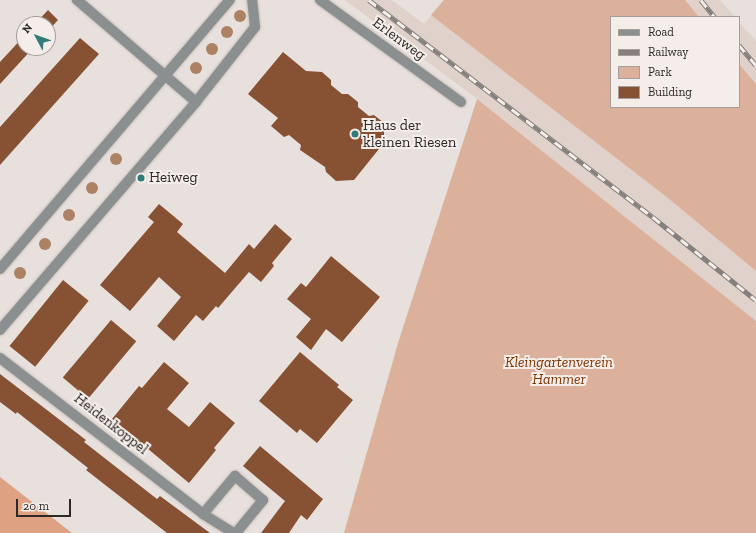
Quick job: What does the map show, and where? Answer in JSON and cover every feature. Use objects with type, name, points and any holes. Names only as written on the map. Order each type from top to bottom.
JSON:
[{"type":"street","points":[[77,0],[196,102]]},
{"type":"street","points":[[0,269],[230,0]]},
{"type":"street","points":[[0,330],[196,102],[255,27],[252,0]]},
{"type":"street","name":"Erlenweg","points":[[320,0],[461,102]]},
{"type":"street","name":"Heidenkoppel","points":[[0,358],[203,514],[235,533],[263,500],[235,476],[203,514]]},
{"type":"shaded area","points":[[345,0],[392,0],[424,24],[444,0],[720,0],[734,16],[610,16],[610,108],[740,108],[740,23],[756,41],[756,321],[477,99]]},
{"type":"shaded area","points":[[0,477],[72,533],[0,533]]},
{"type":"green space","points":[[444,0],[685,0],[698,16],[610,16],[610,108],[740,108],[740,65],[756,84],[756,271],[668,198],[431,15]]},
{"type":"green space","name":"Kleingartenverein Hammer","points":[[477,99],[756,321],[756,533],[344,533],[398,343]]},
{"type":"building","points":[[48,10],[54,16],[42,16]]},
{"type":"building","points":[[80,38],[99,54],[0,165],[0,127]]},
{"type":"building","points":[[16,45],[16,56],[26,56],[0,84],[0,62]]},
{"type":"building","points":[[283,52],[306,71],[322,72],[331,80],[331,85],[342,94],[348,94],[358,102],[358,107],[369,116],[374,115],[384,123],[384,137],[387,139],[354,180],[336,181],[326,172],[325,167],[300,150],[301,145],[289,135],[284,137],[271,126],[278,118],[248,94]]},
{"type":"building","points":[[159,204],[183,224],[177,232],[225,273],[249,244],[254,249],[275,224],[292,239],[272,263],[274,266],[261,282],[249,272],[218,308],[216,306],[203,321],[196,315],[174,341],[157,326],[181,297],[159,277],[130,311],[100,285],[154,222],[148,217]]},
{"type":"building","points":[[331,256],[380,297],[342,342],[326,329],[311,350],[296,337],[311,319],[287,299],[301,283],[306,287]]},
{"type":"building","points":[[63,280],[89,301],[35,367],[10,346]]},
{"type":"building","points":[[111,320],[136,341],[88,399],[63,377]]},
{"type":"building","points":[[300,352],[339,385],[337,387],[353,400],[317,443],[300,429],[297,433],[259,401]]},
{"type":"building","points":[[164,362],[189,383],[167,409],[189,427],[210,402],[235,423],[214,448],[216,450],[189,483],[112,419],[139,386],[142,388]]},
{"type":"building","points":[[0,374],[86,440],[84,442],[157,499],[160,496],[210,533],[167,533],[86,470],[88,468],[17,412],[16,414],[0,402]]},
{"type":"building","points":[[260,446],[323,499],[307,520],[301,515],[289,533],[261,533],[285,501],[243,466]]},
{"type":"railway","points":[[369,0],[653,217],[756,300]]},
{"type":"railway","points":[[701,0],[714,16]]},
{"type":"railway","points":[[740,46],[756,65]]},
{"type":"place","name":"Haus der kleinen Riesen","points":[[355,134]]},
{"type":"place","name":"Heiweg","points":[[141,178]]}]
